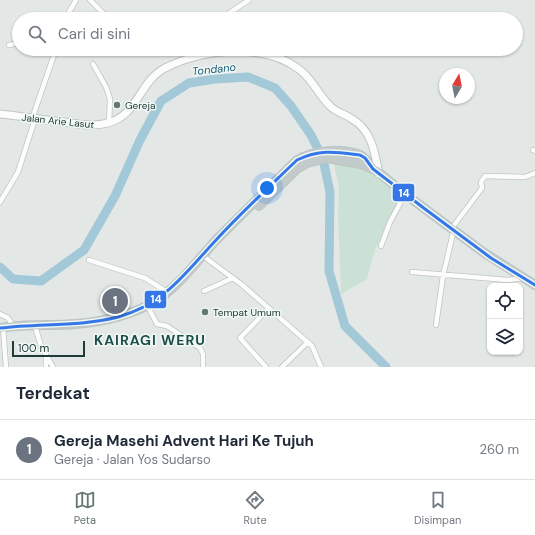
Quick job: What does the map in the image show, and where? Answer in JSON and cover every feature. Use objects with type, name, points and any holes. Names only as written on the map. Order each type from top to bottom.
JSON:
[{"type":"highway","points":[[1,328],[78,324],[110,318],[147,305],[167,292],[206,253],[214,249],[307,159],[348,157],[376,171],[491,258],[535,285]]},
{"type":"main road","name":"Jalan Arie Lasut","points":[[0,114],[86,125],[109,123],[122,118],[156,73],[180,61],[204,56]]},
{"type":"main road","name":"Jalan Arie Lasut","points":[[268,56],[287,62],[308,77],[329,106],[359,123],[368,134],[376,171]]},
{"type":"street","points":[[69,12],[76,0]]},
{"type":"street","points":[[90,0],[102,12]]},
{"type":"street","points":[[231,12],[249,0]]},
{"type":"street","points":[[0,202],[18,172],[54,56]]},
{"type":"street","points":[[93,64],[106,87],[110,99],[109,123]]},
{"type":"street","points":[[436,325],[443,276],[453,229],[482,188],[481,182],[485,176],[525,177],[535,173]]},
{"type":"street","points":[[381,246],[390,222],[405,194]]},
{"type":"street","points":[[206,253],[308,342],[315,350],[321,367]]},
{"type":"street","points":[[89,260],[144,278],[167,292]]},
{"type":"street","points":[[412,272],[443,276],[508,280],[523,278]]},
{"type":"street","points":[[204,291],[233,278]]},
{"type":"street","points":[[147,305],[157,324],[167,326],[200,348],[203,354],[203,367]]},
{"type":"street","points":[[266,367],[240,338],[269,308]]},
{"type":"street","points":[[0,314],[8,318],[14,327]]},
{"type":"street","points":[[35,326],[46,355],[53,367]]},
{"type":"street","points":[[1,328],[6,367]]},
{"type":"street","points":[[282,367],[308,342]]},
{"type":"street","points":[[46,355],[46,367]]},
{"type":"green space","points":[[333,161],[361,165],[404,194],[374,252],[367,279],[341,294],[338,213],[339,187]]},
{"type":"waterway","name":"Tondano","points":[[0,267],[13,279],[41,281],[84,250],[115,196],[140,140],[161,101],[189,83],[215,79],[248,77],[275,88],[291,106],[311,135],[323,159],[330,192],[329,271],[345,326],[386,367]]},
{"type":"transit line","name":"14","points":[[0,328],[74,324],[103,320],[118,317],[149,304],[162,296],[173,286],[236,219],[297,160],[313,154],[328,152],[360,155],[365,158],[373,169],[425,209],[491,258],[535,285]]},
{"type":"place","name":"Gereja","points":[[117,105]]},
{"type":"place","name":"Gereja Masehi Advent Hari Ke Tujuh","points":[[115,301]]},
{"type":"place","name":"Tempat Umum","points":[[205,312]]},
{"type":"district","name":"KAIRAGI WERU","points":[[150,340]]}]
